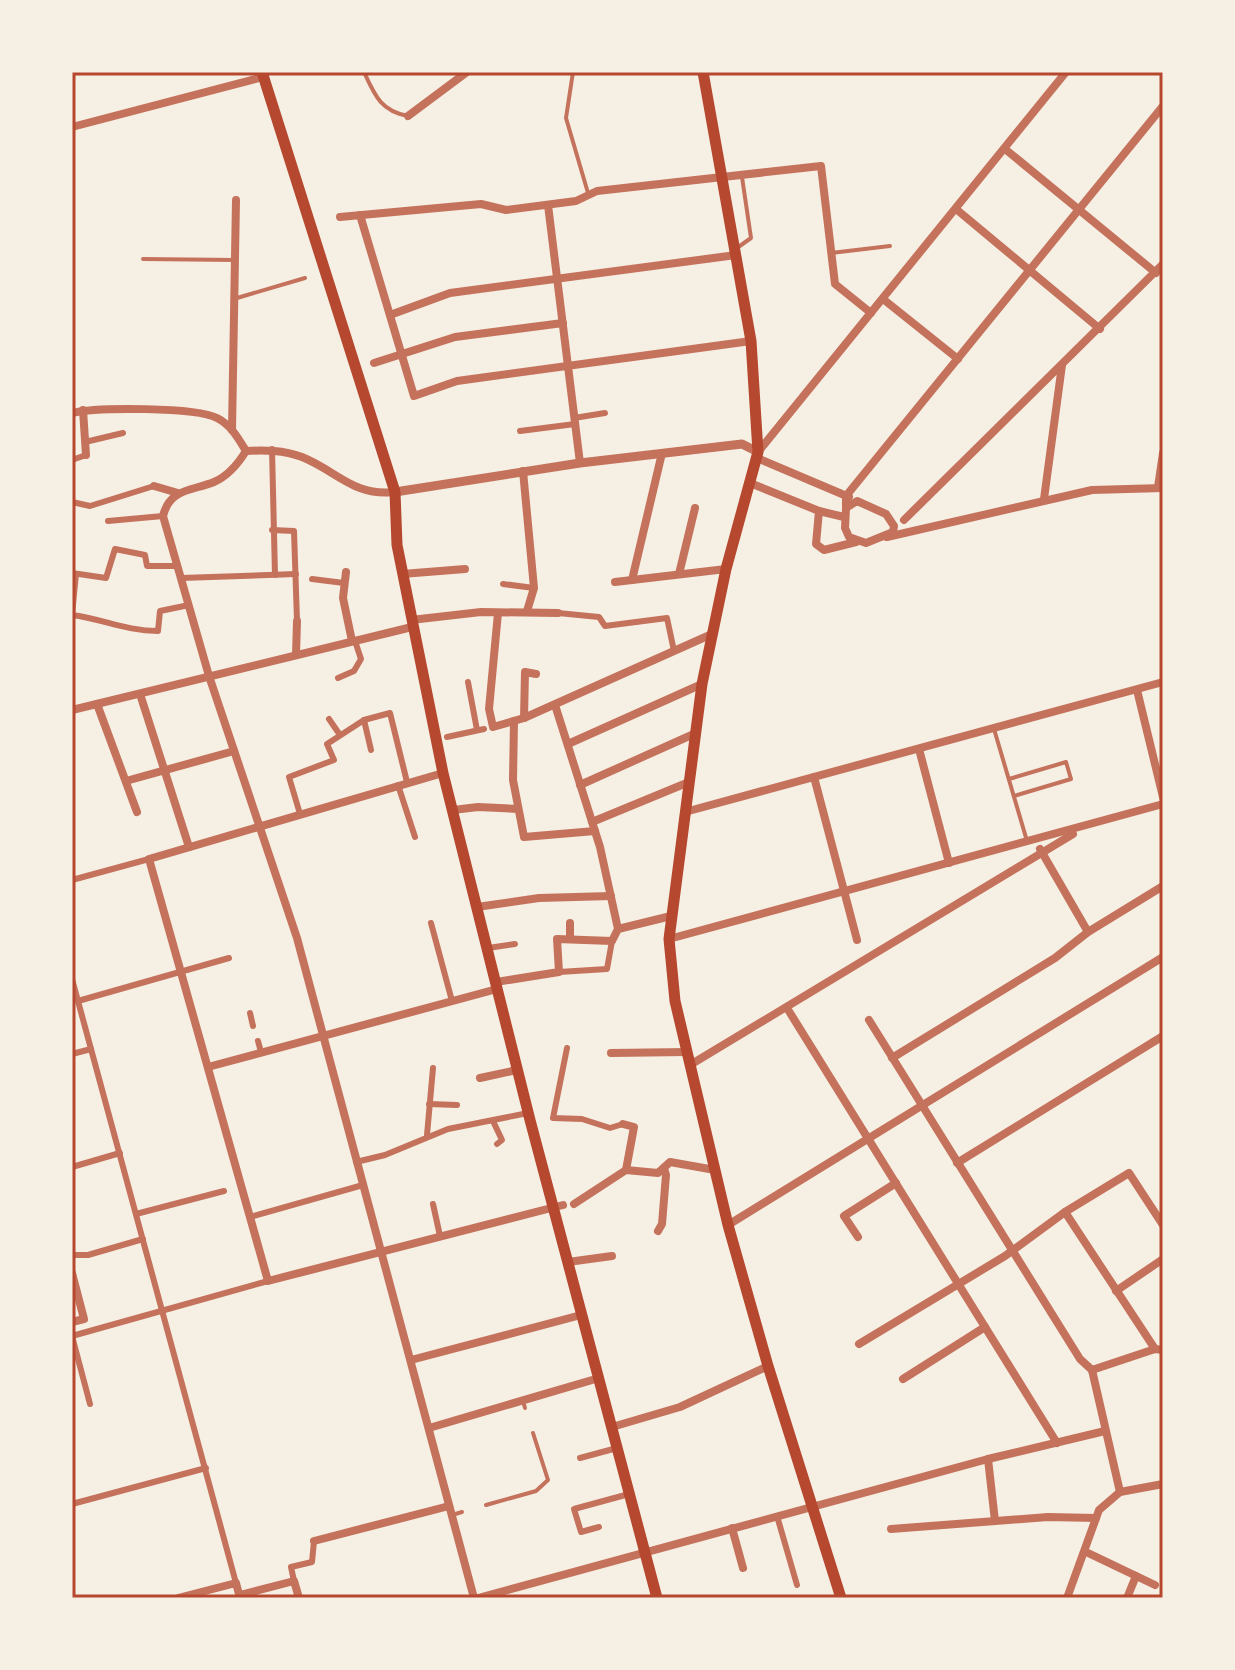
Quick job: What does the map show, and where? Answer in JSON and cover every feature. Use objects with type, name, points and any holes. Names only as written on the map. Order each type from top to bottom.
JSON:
[{"type":"main road","points":[[703,72],[751,341],[758,455],[726,569],[702,684],[669,939],[675,1001],[728,1225],[768,1366],[841,1598]]},
{"type":"main road","points":[[262,74],[395,492],[397,545],[443,773],[528,1113],[558,1206],[581,1315],[657,1598]]},
{"type":"street","points":[[408,116],[467,72]]},
{"type":"street","points":[[758,455],[1066,72]]},
{"type":"street","points":[[72,127],[262,74]]},
{"type":"street","points":[[856,542],[845,528],[846,496],[1163,106]]},
{"type":"street","points":[[1005,149],[1156,273]]},
{"type":"street","points":[[340,217],[481,204],[506,210],[576,201],[612,189],[821,166],[835,284],[871,313]]},
{"type":"street","points":[[232,430],[236,200]]},
{"type":"street","points":[[548,205],[580,463]]},
{"type":"street","points":[[956,209],[1100,329]]},
{"type":"street","points":[[360,215],[414,396],[457,381],[751,341]]},
{"type":"street","points":[[390,315],[450,293],[735,252]]},
{"type":"street","points":[[904,520],[1163,264]]},
{"type":"street","points":[[883,299],[958,359]]},
{"type":"street","points":[[374,363],[455,337],[563,323]]},
{"type":"street","points":[[1044,499],[1062,365]]},
{"type":"street","points":[[72,460],[86,455],[83,410]]},
{"type":"street","points":[[72,413],[83,410],[151,410],[215,417],[232,430],[246,451]]},
{"type":"street","points":[[520,431],[605,413]]},
{"type":"street","points":[[85,442],[123,433]]},
{"type":"street","points":[[246,451],[272,449],[304,458],[361,491],[395,492],[580,463],[742,444],[758,455],[857,501],[925,527]]},
{"type":"street","points":[[272,449],[275,575]]},
{"type":"street","points":[[246,451],[238,465],[214,482],[178,493],[166,507],[163,516],[209,676],[297,938],[476,1598],[988,1459],[1105,1431]]},
{"type":"street","points":[[632,580],[662,453]]},
{"type":"street","points":[[819,511],[816,544],[824,550],[1092,490],[1160,488],[1163,453]]},
{"type":"street","points":[[523,471],[534,588],[527,611]]},
{"type":"street","points":[[750,483],[819,511],[845,513],[857,501]]},
{"type":"street","points":[[72,502],[90,506],[154,486],[178,493]]},
{"type":"street","points":[[679,574],[695,508]]},
{"type":"street","points":[[886,514],[894,526],[887,537]]},
{"type":"street","points":[[108,521],[163,516]]},
{"type":"street","points":[[272,530],[294,531],[296,655]]},
{"type":"street","points":[[178,566],[147,566],[145,555],[115,549],[106,578],[74,574],[72,615],[106,621],[127,631],[158,631],[160,611],[189,605]]},
{"type":"street","points":[[402,574],[465,569]]},
{"type":"street","points":[[615,582],[726,569]]},
{"type":"street","points":[[338,678],[354,671],[361,659],[353,641],[343,598],[346,572]]},
{"type":"street","points":[[181,578],[296,574]]},
{"type":"street","points":[[312,579],[344,583]]},
{"type":"street","points":[[503,584],[534,588]]},
{"type":"street","points":[[72,710],[353,641],[412,623],[498,613],[527,611],[599,617],[605,626],[667,618],[674,651]]},
{"type":"street","points":[[485,729],[498,613]]},
{"type":"street","points":[[447,737],[519,720],[712,634]]},
{"type":"street","points":[[536,674],[525,672],[513,780],[524,837],[594,826],[689,782]]},
{"type":"street","points":[[468,682],[485,729]]},
{"type":"street","points":[[685,812],[1163,682]]},
{"type":"street","points":[[568,744],[702,684]]},
{"type":"street","points":[[1137,690],[1163,797]]},
{"type":"street","points":[[140,694],[189,847]]},
{"type":"street","points":[[97,704],[137,812]]},
{"type":"street","points":[[208,1067],[452,1001],[496,985],[559,972],[607,969],[612,941],[618,929],[594,826],[555,705]]},
{"type":"street","points":[[300,814],[289,777],[334,760],[327,744],[364,720],[390,713],[415,837]]},
{"type":"street","points":[[329,719],[340,735]]},
{"type":"street","points":[[364,720],[371,750]]},
{"type":"street","points":[[580,785],[696,733]]},
{"type":"street","points":[[919,749],[949,863]]},
{"type":"street","points":[[126,781],[234,751]]},
{"type":"street","points":[[72,880],[443,773]]},
{"type":"street","points":[[814,777],[857,940]]},
{"type":"street","points":[[669,939],[1032,843],[1163,804]]},
{"type":"street","points":[[453,810],[518,809]]},
{"type":"street","points":[[690,1065],[1082,828]]},
{"type":"street","points":[[1032,843],[1043,853],[1088,932]]},
{"type":"street","points":[[149,859],[268,1281]]},
{"type":"street","points":[[892,1058],[1055,958],[1088,932],[1163,886]]},
{"type":"street","points":[[477,907],[539,898],[611,896]]},
{"type":"street","points":[[618,929],[671,916]]},
{"type":"street","points":[[431,923],[452,1001]]},
{"type":"street","points":[[570,923],[570,939]]},
{"type":"street","points":[[559,972],[557,939],[612,941]]},
{"type":"street","points":[[488,948],[515,944]]},
{"type":"street","points":[[728,1225],[1163,957]]},
{"type":"street","points":[[78,1001],[229,958]]},
{"type":"street","points":[[72,979],[240,1597],[294,1581]]},
{"type":"street","points":[[787,1008],[1057,1443]]},
{"type":"street","points":[[250,1013],[253,1026]]},
{"type":"street","points":[[869,1020],[1080,1359],[1092,1370],[1120,1492]]},
{"type":"street","points":[[957,1163],[1163,1036]]},
{"type":"street","points":[[258,1041],[261,1052]]},
{"type":"street","points":[[567,1048],[553,1118],[582,1119],[610,1128],[623,1124],[634,1127],[626,1170]]},
{"type":"street","points":[[72,1054],[91,1049]]},
{"type":"street","points":[[611,1053],[687,1052]]},
{"type":"street","points":[[427,1135],[433,1068]]},
{"type":"street","points":[[480,1078],[517,1070]]},
{"type":"street","points":[[429,1104],[457,1105]]},
{"type":"street","points":[[356,1162],[398,1150],[427,1135],[528,1113]]},
{"type":"street","points":[[493,1121],[502,1140],[497,1144]]},
{"type":"street","points":[[72,1167],[120,1153]]},
{"type":"street","points":[[574,1204],[626,1170],[658,1173],[670,1162],[715,1170]]},
{"type":"street","points":[[658,1231],[662,1224],[664,1168]]},
{"type":"street","points":[[859,1344],[959,1284],[1129,1173],[1163,1225]]},
{"type":"street","points":[[858,1237],[844,1216],[896,1183]]},
{"type":"street","points":[[250,1217],[363,1185]]},
{"type":"street","points":[[136,1214],[224,1191]]},
{"type":"street","points":[[433,1204],[440,1236]]},
{"type":"street","points":[[90,1404],[72,1336],[268,1281],[558,1206]]},
{"type":"street","points":[[1065,1212],[1159,1350],[1092,1370]]},
{"type":"street","points":[[72,1255],[88,1255],[143,1239]]},
{"type":"street","points":[[568,1262],[612,1256]]},
{"type":"street","points":[[1116,1291],[1163,1259]]},
{"type":"street","points":[[72,1273],[84,1319],[72,1322]]},
{"type":"street","points":[[411,1360],[581,1315]]},
{"type":"street","points":[[903,1379],[985,1327]]},
{"type":"street","points":[[612,1427],[680,1407],[768,1366]]},
{"type":"street","points":[[429,1428],[524,1404],[599,1378]]},
{"type":"street","points":[[580,1458],[617,1448]]},
{"type":"street","points":[[988,1459],[995,1521]]},
{"type":"street","points":[[72,1504],[206,1468]]},
{"type":"street","points":[[1067,1598],[1096,1518],[1109,1501],[1120,1492],[1163,1484]]},
{"type":"street","points":[[599,1527],[581,1532],[574,1509],[629,1494]]},
{"type":"street","points":[[299,1598],[291,1567],[312,1562],[314,1541],[451,1511]]},
{"type":"street","points":[[777,1516],[797,1585]]},
{"type":"street","points":[[891,1529],[995,1521],[1096,1518]]},
{"type":"street","points":[[732,1528],[743,1568]]},
{"type":"street","points":[[1086,1552],[1155,1585]]},
{"type":"street","points":[[1127,1598],[1136,1576]]},
{"type":"street","points":[[178,1598],[236,1583]]},
{"type":"lane","points":[[364,72],[386,110],[408,116]]},
{"type":"lane","points":[[573,72],[566,118],[589,195]]},
{"type":"lane","points":[[735,252],[751,238],[741,176]]},
{"type":"lane","points":[[831,253],[890,246]]},
{"type":"lane","points":[[143,259],[235,260]]},
{"type":"lane","points":[[234,299],[305,278]]},
{"type":"lane","points":[[994,729],[1032,843]]},
{"type":"lane","points":[[1009,779],[1066,762],[1071,779],[1014,796]]},
{"type":"lane","points":[[486,1505],[536,1491],[548,1480],[533,1433]]},
{"type":"lane","points":[[451,1511],[462,1512]]}]
